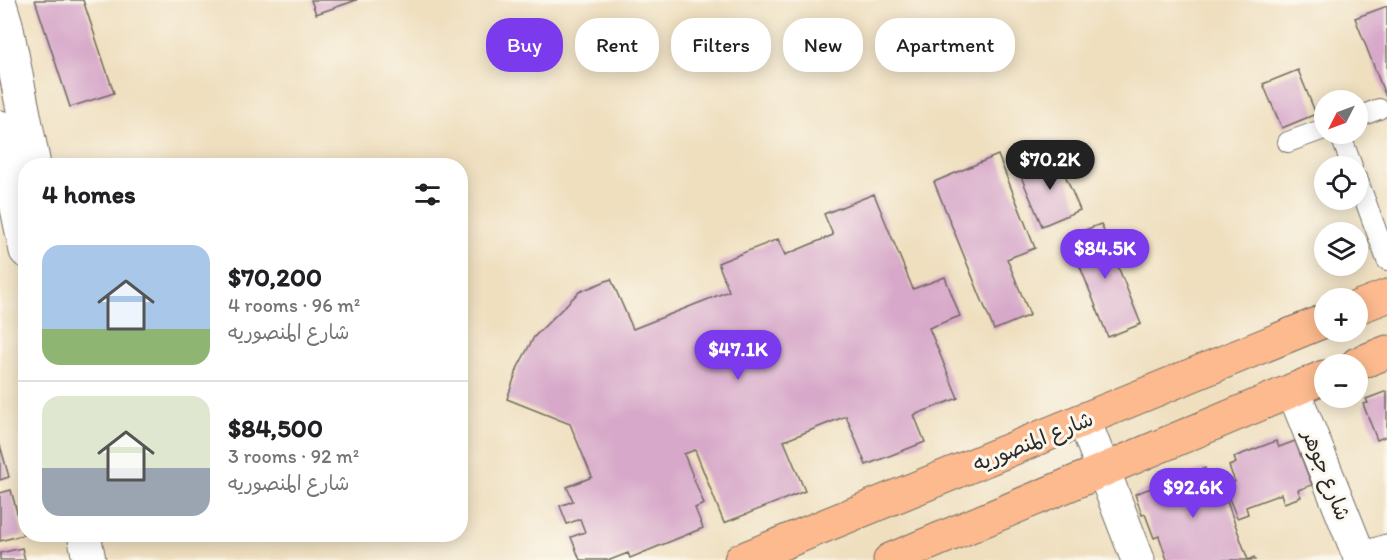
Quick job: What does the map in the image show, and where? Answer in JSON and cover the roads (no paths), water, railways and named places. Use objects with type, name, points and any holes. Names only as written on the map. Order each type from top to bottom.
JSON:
[{"type":"main road","points":[[1368,303],[1387,296]]},
{"type":"main road","name":"شارع المنصوريه","points":[[741,560],[1314,325]]},
{"type":"main road","points":[[1368,359],[1387,352]]},
{"type":"main road","points":[[890,560],[1314,381]]},
{"type":"street","points":[[0,4],[33,158]]},
{"type":"street","points":[[0,127],[18,213]]},
{"type":"street","name":"شارع جوهر","points":[[1293,390],[1360,560]]},
{"type":"street","points":[[1084,420],[1138,560]]},
{"type":"street","points":[[86,542],[89,560]]},
{"type":"street","points":[[108,542],[111,560]]},
{"type":"street","points":[[1360,560],[1387,551]]},
{"type":"lane","points":[[1368,113],[1379,109]]},
{"type":"lane","points":[[1288,142],[1314,133]]},
{"type":"lane","points":[[1368,208],[1387,260]]}]
